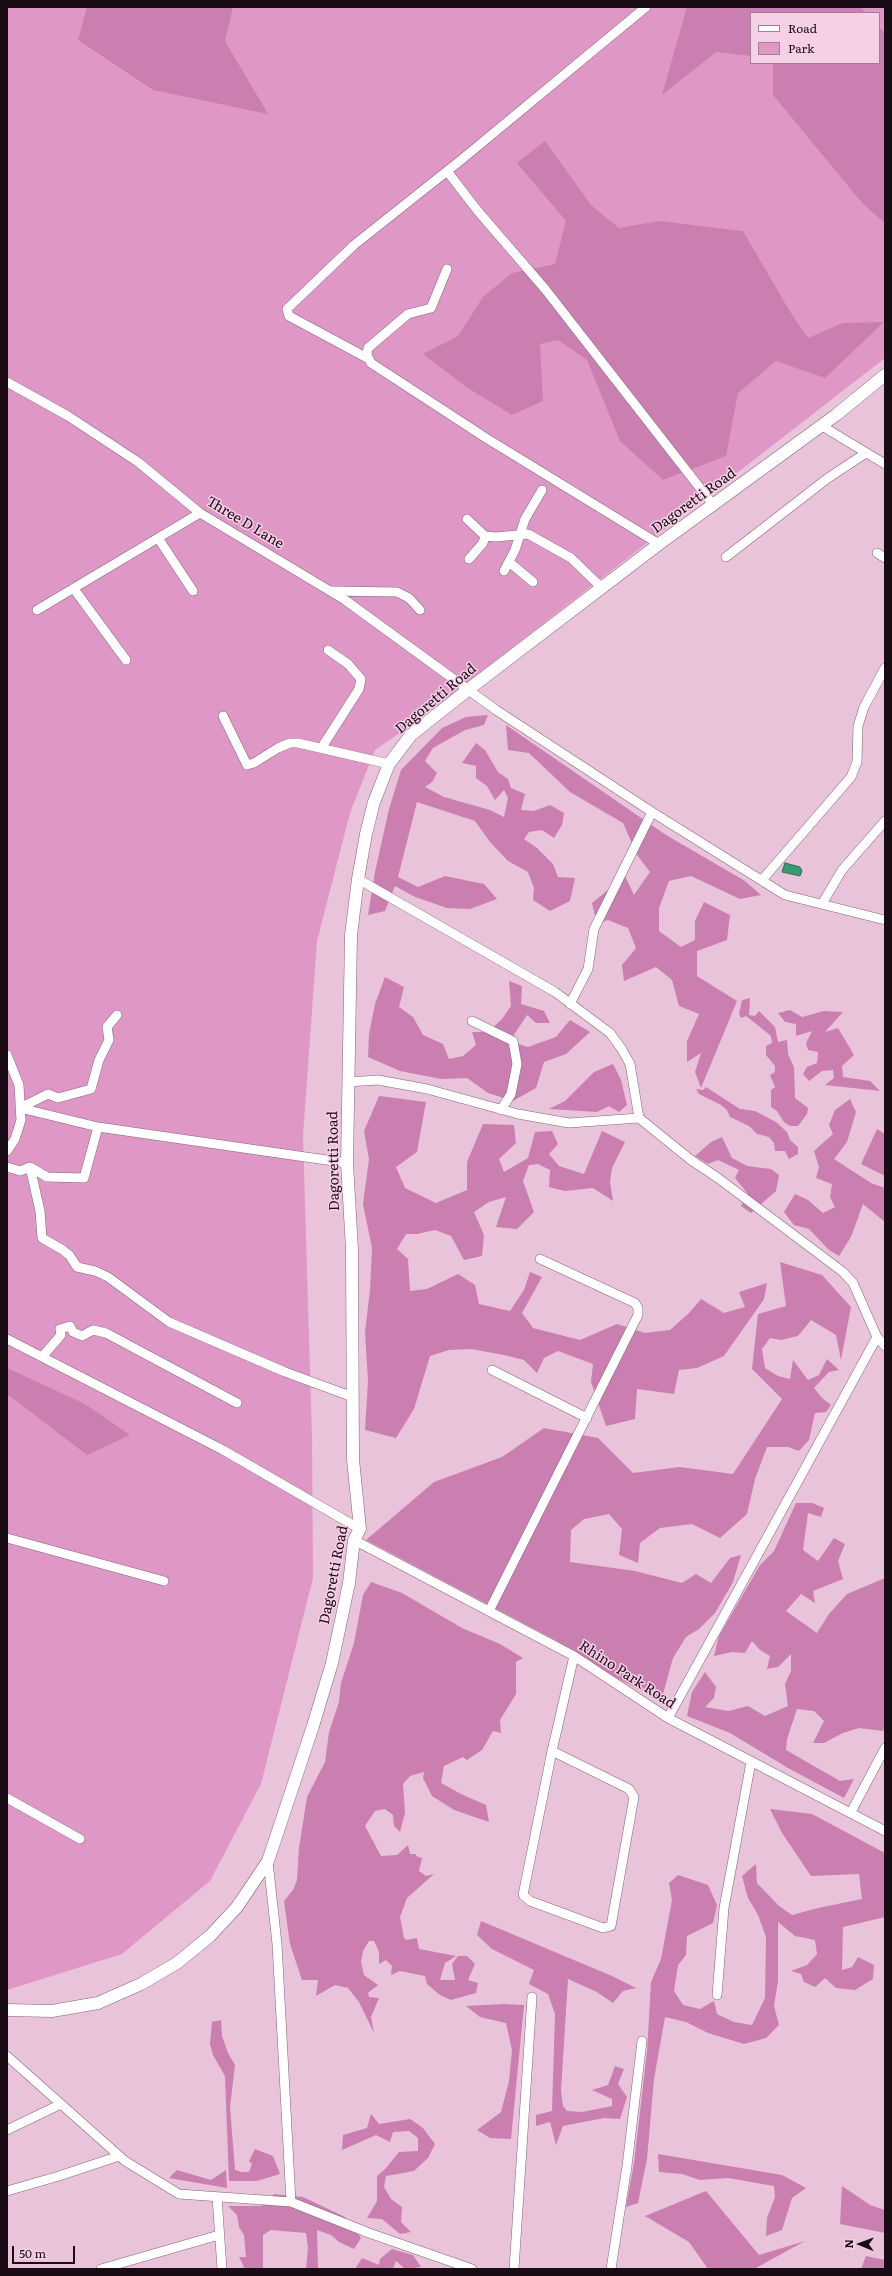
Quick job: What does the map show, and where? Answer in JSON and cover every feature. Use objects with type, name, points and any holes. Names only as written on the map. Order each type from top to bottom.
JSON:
[{"type":"main road","name":"Dagoretti Road","points":[[7,2010],[52,2011],[72,2009],[98,2003],[141,1984],[177,1963],[210,1936],[237,1906],[268,1861],[313,1726],[332,1663],[350,1583],[354,1540],[360,1529],[353,1459],[352,1250],[347,1163],[351,935],[358,879],[374,802],[389,764],[411,735],[469,689],[659,544],[714,506],[822,426],[885,374]]},
{"type":"street","points":[[646,7],[447,171],[354,245],[287,309],[289,316],[369,359],[376,367],[486,438],[659,544]]},
{"type":"street","points":[[447,171],[477,210],[545,289],[714,506]]},
{"type":"street","points":[[369,359],[368,348],[371,344],[408,314],[431,308],[447,270]]},
{"type":"street","name":"Three D Lane","points":[[7,382],[68,416],[138,462],[200,513],[329,591],[469,689],[496,710],[652,812],[785,895],[885,920]]},
{"type":"street","points":[[822,426],[885,464]]},
{"type":"street","points":[[726,557],[828,478],[866,453]]},
{"type":"street","points":[[504,571],[521,533],[525,519],[542,490]]},
{"type":"street","points":[[37,610],[200,513]]},
{"type":"street","points":[[466,519],[485,536],[502,536],[521,533],[528,534],[572,558],[602,588]]},
{"type":"street","points":[[469,559],[483,543],[485,536]]},
{"type":"street","points":[[158,538],[193,591]]},
{"type":"street","points":[[877,553],[885,558]]},
{"type":"street","points":[[509,562],[533,582]]},
{"type":"street","points":[[74,589],[126,660]]},
{"type":"street","points":[[329,591],[397,592],[409,598],[420,610]]},
{"type":"street","points":[[322,747],[360,689],[361,679],[348,664],[328,650]]},
{"type":"street","points":[[762,880],[851,777],[857,762],[858,726],[864,707],[885,668]]},
{"type":"street","points":[[223,716],[246,765],[254,764],[290,743],[322,747],[389,764]]},
{"type":"street","points":[[570,1004],[588,969],[594,929],[652,812]]},
{"type":"street","points":[[822,904],[842,870],[885,821]]},
{"type":"street","points":[[358,879],[554,992],[610,1033],[630,1064],[639,1118],[691,1160],[718,1178],[843,1272],[853,1283],[877,1337],[885,1346]]},
{"type":"street","points":[[20,1108],[48,1094],[58,1098],[91,1089],[99,1060],[109,1040],[107,1027],[117,1015]]},
{"type":"street","points":[[472,1021],[513,1041],[517,1064],[511,1094],[501,1110]]},
{"type":"street","points":[[7,1055],[18,1085],[20,1108],[19,1130],[7,1151]]},
{"type":"street","points":[[348,1082],[378,1080],[413,1086],[501,1110],[569,1123],[639,1118]]},
{"type":"street","points":[[20,1108],[98,1127],[347,1163]]},
{"type":"street","points":[[30,1167],[47,1177],[84,1178],[98,1127]]},
{"type":"street","points":[[7,1167],[20,1171],[30,1167]]},
{"type":"street","points":[[30,1167],[40,1211],[42,1238],[63,1250],[70,1256],[77,1267],[95,1271],[108,1278],[169,1322],[285,1372],[353,1397]]},
{"type":"street","points":[[489,1611],[636,1322],[638,1308],[634,1303],[540,1259]]},
{"type":"street","points":[[42,1357],[61,1335],[60,1329],[70,1326],[73,1332],[82,1336],[93,1330],[106,1333],[237,1403]]},
{"type":"street","points":[[668,1718],[877,1337]]},
{"type":"street","points":[[7,1339],[223,1450],[360,1529]]},
{"type":"street","points":[[492,1370],[587,1418]]},
{"type":"street","points":[[7,1538],[164,1581]]},
{"type":"street","name":"Rhino Park Road","points":[[354,1540],[574,1656],[668,1718],[885,1831]]},
{"type":"street","points":[[552,1751],[629,1789],[634,1797],[611,1926],[603,1928],[530,1901],[523,1896],[552,1751],[574,1656]]},
{"type":"street","points":[[851,1812],[885,1748]]},
{"type":"street","points":[[717,1995],[724,1908],[751,1762]]},
{"type":"street","points":[[7,1798],[80,1839]]},
{"type":"street","points":[[268,1861],[277,1944],[291,2202]]},
{"type":"street","points":[[514,2269],[532,1997]]},
{"type":"street","points":[[611,2269],[628,2166],[642,2041]]},
{"type":"street","points":[[7,2056],[119,2156],[139,2171],[179,2194],[217,2198],[291,2202],[369,2233],[472,2269]]},
{"type":"street","points":[[7,2130],[61,2104]]},
{"type":"street","points":[[7,2191],[119,2156]]},
{"type":"street","points":[[217,2198],[222,2269]]},
{"type":"street","points":[[101,2269],[219,2235]]},
{"type":"green space","points":[[7,7],[885,7],[885,358],[423,717],[375,750],[350,813],[317,941],[303,1136],[312,1438],[313,1578],[261,1784],[210,1881],[122,1954],[7,1990]]},
{"type":"shaded area","points":[[87,7],[233,7],[225,41],[268,114],[153,90],[78,40]]},
{"type":"shaded area","points":[[687,7],[861,7],[865,12],[750,12],[750,56],[716,52],[662,95]]},
{"type":"shaded area","points":[[880,28],[885,33],[885,223],[863,204],[773,95],[773,64],[880,64]]},
{"type":"shaded area","points":[[545,141],[591,205],[619,228],[659,221],[743,231],[789,310],[808,338],[843,323],[884,322],[825,378],[776,361],[738,393],[726,456],[663,480],[620,441],[587,360],[558,340],[540,344],[543,401],[512,415],[466,387],[423,354],[458,336],[483,297],[512,273],[555,264],[566,221],[517,163]]},
{"type":"shaded area","points":[[488,715],[484,725],[465,730],[433,748],[425,761],[437,773],[432,782],[425,787],[444,797],[490,810],[504,817],[508,798],[504,790],[495,800],[487,786],[476,778],[476,766],[462,763],[476,743],[485,750],[498,772],[508,779],[511,788],[525,794],[521,810],[534,811],[550,805],[564,813],[562,825],[554,838],[542,830],[529,832],[524,839],[537,848],[553,864],[558,877],[575,878],[570,901],[550,911],[533,900],[534,888],[528,872],[508,861],[490,842],[475,821],[417,802],[398,877],[418,887],[445,876],[484,884],[497,899],[470,909],[447,908],[415,897],[395,886],[385,911],[368,915],[375,872],[389,809],[401,770],[442,728],[466,717]]},
{"type":"shaded area","points":[[506,725],[666,835],[745,881],[761,895],[740,899],[691,876],[669,881],[659,908],[659,931],[681,947],[695,940],[695,921],[704,902],[730,915],[727,940],[697,951],[697,976],[737,1001],[701,1088],[695,1072],[701,1053],[687,1062],[687,1041],[699,1014],[679,1006],[672,980],[656,967],[624,981],[622,965],[636,948],[628,928],[608,920],[597,924],[592,903],[625,876],[634,895],[650,872],[637,855],[623,823],[570,792],[529,753],[508,750]]},
{"type":"shaded area","points":[[785,863],[800,867],[802,871],[800,876],[782,872]]},
{"type":"shaded area","points":[[385,977],[404,987],[399,1007],[413,1017],[423,1035],[443,1044],[449,1059],[463,1056],[476,1045],[472,1032],[488,1032],[502,1019],[511,1006],[509,981],[522,986],[521,1004],[544,1011],[550,1023],[536,1023],[527,1015],[510,1041],[528,1047],[556,1037],[570,1020],[590,1032],[566,1054],[544,1062],[536,1088],[513,1101],[488,1093],[467,1078],[441,1079],[400,1071],[368,1057],[369,1034],[375,1004]]},
{"type":"shaded area","points":[[750,998],[749,1015],[755,1016],[759,1011],[775,1027],[778,1042],[787,1040],[788,1054],[794,1067],[795,1098],[808,1108],[807,1114],[798,1126],[790,1126],[784,1122],[777,1111],[771,1107],[771,1090],[775,1087],[770,1075],[775,1072],[775,1066],[766,1055],[766,1046],[772,1043],[771,1036],[746,1016],[741,1018],[739,1014],[742,1000]]},
{"type":"shaded area","points":[[790,1010],[802,1017],[824,1011],[843,1012],[825,1032],[838,1028],[854,1055],[842,1066],[843,1077],[870,1081],[880,1091],[825,1085],[834,1078],[833,1070],[822,1071],[809,1081],[803,1074],[807,1067],[817,1063],[818,1052],[808,1050],[806,1043],[812,1031],[796,1036],[796,1024],[785,1022],[778,1013]]},
{"type":"shaded area","points":[[613,1064],[621,1080],[627,1105],[619,1112],[609,1106],[597,1112],[549,1109],[565,1101],[594,1072]]},
{"type":"shaded area","points":[[706,1087],[740,1109],[755,1111],[776,1122],[787,1132],[790,1140],[798,1147],[798,1154],[789,1159],[785,1151],[775,1151],[774,1143],[769,1137],[757,1134],[749,1126],[730,1117],[727,1110],[721,1105],[699,1094],[696,1089],[703,1090]]},
{"type":"shaded area","points":[[379,1096],[426,1102],[417,1152],[396,1167],[405,1188],[436,1203],[467,1190],[467,1162],[483,1124],[514,1125],[516,1143],[499,1159],[504,1172],[528,1158],[535,1132],[552,1131],[558,1144],[549,1154],[559,1166],[584,1174],[602,1131],[625,1142],[612,1168],[610,1182],[613,1201],[593,1188],[565,1191],[549,1187],[550,1170],[538,1164],[529,1165],[523,1181],[534,1212],[517,1229],[496,1227],[506,1197],[489,1202],[474,1212],[484,1235],[482,1256],[464,1260],[451,1236],[435,1230],[417,1234],[406,1234],[397,1249],[408,1259],[410,1291],[427,1289],[458,1274],[475,1285],[479,1304],[510,1311],[524,1290],[530,1272],[542,1277],[522,1313],[533,1328],[580,1340],[617,1324],[645,1333],[670,1330],[689,1313],[701,1299],[724,1313],[745,1307],[739,1292],[767,1283],[764,1299],[724,1356],[697,1368],[679,1370],[674,1394],[637,1389],[635,1419],[606,1426],[591,1382],[593,1364],[558,1351],[544,1358],[537,1373],[524,1360],[471,1349],[449,1350],[430,1356],[414,1409],[396,1438],[365,1430],[368,1381],[365,1332],[370,1290],[372,1248],[363,1204],[369,1159],[364,1131]]},
{"type":"shaded area","points":[[850,1099],[856,1112],[847,1142],[834,1159],[871,1183],[885,1188],[885,1222],[863,1204],[851,1237],[839,1256],[829,1250],[809,1229],[794,1225],[784,1212],[795,1194],[808,1200],[823,1213],[835,1207],[830,1197],[832,1184],[816,1178],[819,1167],[814,1151],[833,1134],[829,1125],[835,1110]]},
{"type":"shaded area","points":[[877,1129],[885,1134],[885,1176],[861,1164]]},
{"type":"shaded area","points":[[722,1137],[732,1158],[747,1166],[771,1169],[779,1175],[776,1191],[751,1213],[741,1206],[748,1194],[735,1178],[739,1170],[718,1160],[708,1164],[695,1156],[711,1142]]},
{"type":"shaded area","points":[[780,1262],[822,1275],[851,1307],[841,1360],[836,1335],[811,1320],[798,1336],[781,1340],[770,1338],[762,1349],[765,1368],[778,1376],[790,1379],[793,1360],[808,1380],[819,1375],[827,1359],[839,1370],[829,1372],[814,1388],[822,1398],[831,1405],[826,1412],[815,1413],[809,1440],[799,1451],[788,1447],[767,1447],[755,1479],[747,1514],[720,1538],[692,1524],[660,1528],[640,1543],[638,1563],[619,1555],[622,1529],[609,1514],[584,1519],[571,1530],[570,1562],[635,1571],[682,1583],[696,1574],[711,1583],[730,1558],[741,1555],[733,1582],[715,1613],[699,1629],[686,1637],[673,1658],[661,1701],[609,1674],[557,1641],[366,1540],[434,1482],[502,1457],[544,1428],[598,1438],[633,1473],[680,1467],[733,1474],[782,1399],[752,1369],[758,1314],[786,1306]]},
{"type":"shaded area","points":[[7,1368],[85,1404],[130,1435],[87,1455],[7,1394]]},
{"type":"shaded area","points":[[796,1503],[812,1503],[824,1508],[821,1517],[808,1513],[803,1550],[818,1561],[834,1538],[845,1544],[838,1561],[843,1579],[813,1591],[815,1603],[801,1594],[786,1611],[817,1633],[829,1614],[847,1594],[885,1578],[885,1725],[883,1731],[859,1728],[843,1733],[824,1743],[813,1743],[824,1721],[814,1711],[797,1709],[787,1739],[786,1750],[840,1781],[854,1779],[844,1798],[788,1768],[730,1733],[687,1716],[692,1692],[705,1672],[716,1687],[714,1698],[705,1707],[729,1711],[748,1706],[765,1716],[788,1706],[785,1684],[791,1671],[791,1654],[778,1667],[767,1669],[770,1656],[760,1650],[752,1641],[745,1653],[732,1652],[714,1656],[719,1636],[760,1565],[774,1551]]},
{"type":"shaded area","points":[[371,1582],[402,1593],[462,1628],[500,1644],[523,1658],[516,1662],[516,1694],[500,1720],[501,1733],[493,1731],[482,1750],[467,1760],[463,1757],[444,1766],[441,1783],[486,1805],[489,1822],[454,1810],[432,1796],[423,1778],[424,1772],[410,1776],[403,1784],[405,1813],[400,1832],[394,1826],[393,1815],[385,1809],[375,1811],[365,1826],[381,1856],[397,1855],[408,1845],[410,1854],[416,1854],[416,1856],[422,1858],[419,1871],[426,1876],[434,1874],[407,1898],[400,1917],[404,1938],[406,1940],[417,1938],[419,1949],[456,1956],[445,1963],[440,1980],[455,1980],[452,1964],[458,1956],[467,1956],[475,1964],[468,1980],[478,1983],[476,1993],[451,2000],[440,1995],[427,1984],[425,1976],[400,1971],[391,1975],[392,1966],[386,1960],[379,1964],[379,1952],[374,1941],[369,1941],[363,1951],[361,1962],[364,1975],[378,1985],[368,1993],[369,1997],[379,1998],[371,2017],[374,2033],[359,2002],[348,1988],[335,1985],[316,1996],[318,1980],[302,1980],[290,1944],[284,1901],[293,1890],[297,1880],[299,1848],[307,1797],[325,1762],[329,1732],[339,1702],[341,1683],[354,1643],[363,1595]]},
{"type":"shaded area","points":[[770,1809],[812,1814],[885,1853],[885,1917],[843,1927],[842,1970],[852,1967],[858,1957],[874,1965],[873,1979],[855,1990],[836,1988],[825,1978],[815,1987],[804,1982],[801,1974],[791,1971],[807,1965],[817,1954],[815,1940],[795,1936],[778,1922],[778,1981],[774,2006],[779,2025],[766,2038],[744,2044],[708,2033],[686,2022],[665,2017],[654,2079],[647,2159],[638,2203],[626,2207],[634,2163],[647,2052],[651,1982],[661,1959],[672,1900],[669,1883],[678,1875],[708,1885],[717,1905],[713,1923],[687,1936],[686,1955],[678,1965],[674,1991],[683,2005],[700,2009],[714,2001],[717,2014],[734,2022],[752,2025],[765,1998],[766,1937],[758,1915],[748,1898],[742,1876],[756,1864],[757,1883],[779,1906],[792,1915],[862,1899],[859,1874],[811,1876],[782,1833]]},
{"type":"shaded area","points":[[481,1921],[612,1976],[636,1988],[623,1991],[613,2003],[597,1992],[568,1979],[561,2091],[563,2106],[567,2111],[582,2112],[612,2106],[612,2099],[592,2090],[608,2085],[615,2066],[624,2069],[618,2084],[627,2097],[620,2119],[604,2118],[563,2126],[556,2145],[550,2122],[536,2126],[536,2115],[552,2111],[555,2014],[548,1994],[529,1984],[534,1970],[492,1949],[477,1935]]},
{"type":"shaded area","points":[[504,2004],[524,2005],[511,2139],[490,2138],[477,2130],[501,2112],[509,2081],[512,2050],[506,2023],[480,2017],[466,2006]]},
{"type":"shaded area","points":[[221,2020],[222,2036],[228,2053],[235,2065],[230,2107],[235,2170],[249,2172],[252,2164],[249,2161],[255,2149],[273,2156],[280,2174],[257,2181],[229,2181],[225,2076],[213,2055],[210,2044],[212,2022]]},
{"type":"shaded area","points":[[371,2114],[379,2124],[410,2119],[423,2128],[435,2144],[428,2158],[414,2171],[386,2176],[384,2187],[391,2199],[402,2207],[401,2222],[411,2232],[400,2234],[382,2219],[367,2218],[377,2201],[377,2176],[386,2168],[399,2152],[418,2151],[418,2138],[409,2131],[393,2132],[390,2142],[376,2135],[342,2150],[343,2135],[367,2128]]},
{"type":"shaded area","points":[[658,2154],[782,2175],[806,2188],[792,2198],[782,2230],[766,2236],[767,2218],[775,2197],[774,2186],[728,2178],[700,2180],[682,2174],[659,2172]]},
{"type":"shaded area","points":[[177,2170],[211,2180],[226,2170],[227,2188],[169,2178]]},
{"type":"shaded area","points":[[842,2186],[870,2205],[885,2210],[885,2233],[840,2224]]},
{"type":"shaded area","points":[[706,2191],[759,2255],[805,2241],[754,2269],[708,2269],[689,2242],[645,2216]]},
{"type":"shaded area","points":[[274,2194],[303,2197],[345,2217],[361,2238],[354,2249],[339,2242],[331,2235],[317,2230],[318,2269],[306,2269],[308,2248],[306,2233],[271,2230],[263,2235],[263,2269],[245,2269],[239,2257],[246,2257],[244,2235],[239,2227],[237,2215],[228,2206],[261,2206]]},
{"type":"shaded area","points":[[392,2249],[413,2255],[421,2267],[405,2269],[396,2261],[393,2269],[355,2269],[362,2258],[379,2265],[380,2259]]},
{"type":"shaded area","points":[[866,2256],[885,2260],[885,2269],[861,2269]]}]
